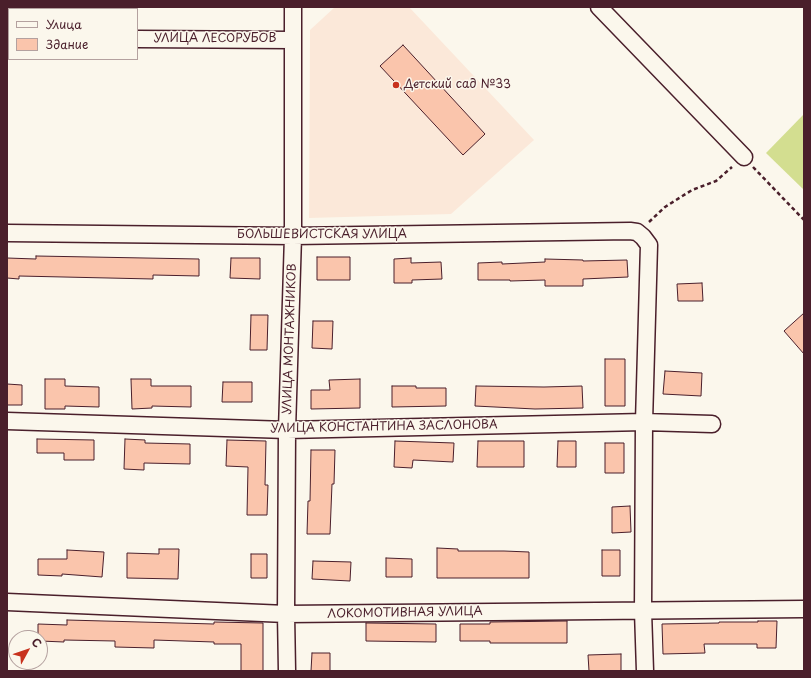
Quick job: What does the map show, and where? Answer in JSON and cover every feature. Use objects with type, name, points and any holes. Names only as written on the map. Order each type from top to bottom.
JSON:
[{"type":"street","name":"УЛИЦА МОНТАЖНИКОВ","points":[[287,671],[287,430],[293,236],[293,7]]},
{"type":"street","points":[[599,7],[744,157]]},
{"type":"street","name":"УЛИЦА ЛЕСОРУБОВ","points":[[138,39],[292,40]]},
{"type":"street","points":[[637,232],[644,237],[649,245],[644,422],[643,611],[645,671]]},
{"type":"street","name":"БОЛЬШЕВИСТСКАЯ УЛИЦА","points":[[7,233],[293,236],[637,232]]},
{"type":"street","name":"УЛИЦА КОНСТАНТИНА ЗАСЛОНОВА","points":[[7,421],[287,430],[644,422],[712,424]]},
{"type":"street","name":"ЛОКОМОТИВНАЯ УЛИЦА","points":[[7,602],[286,614],[804,609]]},
{"type":"path","points":[[637,232],[665,207],[692,190],[716,181],[744,157],[804,220]]},
{"type":"shaded area","name":"Детский сад №33","points":[[335,7],[409,7],[534,140],[451,214],[309,218],[310,30]]},
{"type":"green space","points":[[804,114],[804,190],[766,153]]},
{"type":"building","points":[[403,45],[485,134],[463,155],[380,66]]},
{"type":"building","points":[[36,256],[199,259],[199,276],[153,275],[153,279],[19,276],[19,279],[7,278],[7,258],[36,259]]},
{"type":"building","points":[[317,257],[350,257],[350,280],[317,280]]},
{"type":"building","points":[[231,258],[260,258],[260,279],[230,278]]},
{"type":"building","points":[[411,258],[411,263],[441,262],[442,279],[412,280],[412,283],[394,283],[394,259]]},
{"type":"building","points":[[545,259],[583,261],[627,260],[628,277],[583,279],[583,286],[545,286],[545,280],[478,280],[478,263],[502,262],[502,264],[545,262]]},
{"type":"building","points":[[702,283],[703,301],[678,301],[677,284]]},
{"type":"building","points":[[804,313],[804,354],[784,331]]},
{"type":"building","points":[[251,315],[268,315],[267,350],[250,350]]},
{"type":"building","points":[[313,321],[333,321],[332,349],[312,348]]},
{"type":"building","points":[[605,359],[625,359],[625,406],[605,406]]},
{"type":"building","points":[[665,371],[702,373],[701,396],[663,394]]},
{"type":"building","points":[[45,379],[65,379],[65,386],[99,387],[99,407],[65,406],[65,409],[45,409]]},
{"type":"building","points":[[131,379],[151,379],[151,386],[191,386],[191,407],[152,406],[152,408],[132,409]]},
{"type":"building","points":[[360,379],[360,408],[311,409],[311,390],[330,390],[329,380]]},
{"type":"building","points":[[223,382],[252,382],[252,402],[222,402]]},
{"type":"building","points":[[7,384],[22,385],[22,405],[7,405]]},
{"type":"building","points":[[392,386],[446,388],[446,406],[392,407]]},
{"type":"building","points":[[476,386],[582,386],[583,408],[535,409],[475,406]]},
{"type":"building","points":[[37,439],[94,440],[94,460],[64,460],[64,453],[37,453]]},
{"type":"building","points":[[125,439],[145,440],[145,443],[190,444],[190,464],[144,463],[144,470],[124,469]]},
{"type":"building","points":[[227,440],[266,441],[265,485],[268,485],[267,515],[247,515],[248,467],[226,466]]},
{"type":"building","points":[[395,441],[454,443],[453,462],[413,460],[412,468],[394,467]]},
{"type":"building","points":[[478,441],[524,441],[524,467],[477,467]]},
{"type":"building","points":[[558,441],[576,441],[576,467],[557,467]]},
{"type":"building","points":[[605,443],[624,443],[624,473],[605,473]]},
{"type":"building","points":[[311,450],[335,450],[330,534],[307,534],[308,501],[310,501]]},
{"type":"building","points":[[630,506],[631,532],[612,533],[612,507]]},
{"type":"building","points":[[437,548],[458,549],[458,551],[529,552],[529,578],[437,578]]},
{"type":"building","points":[[159,549],[179,549],[178,579],[127,578],[127,553],[159,554]]},
{"type":"building","points":[[67,550],[104,552],[102,577],[62,574],[62,576],[38,575],[38,559],[67,559]]},
{"type":"building","points":[[602,550],[620,550],[620,576],[602,576]]},
{"type":"building","points":[[251,554],[267,554],[267,578],[251,578]]},
{"type":"building","points":[[386,558],[412,559],[412,577],[386,577]]},
{"type":"building","points":[[313,561],[351,562],[350,581],[312,579]]},
{"type":"building","points":[[67,620],[214,624],[214,622],[263,623],[263,671],[241,671],[241,644],[214,644],[214,642],[154,640],[154,648],[115,647],[115,641],[64,640],[64,642],[48,641],[48,630],[38,630],[38,624],[67,625]]},
{"type":"building","points":[[567,621],[567,643],[490,643],[490,641],[460,641],[460,624]]},
{"type":"building","points":[[777,621],[776,648],[757,648],[757,644],[704,644],[705,653],[663,654],[662,624]]},
{"type":"building","points":[[366,623],[436,624],[436,642],[366,641]]},
{"type":"building","points":[[312,653],[330,653],[330,671],[311,671]]},
{"type":"building","points":[[621,654],[621,671],[589,671],[588,655]]},
{"type":"place","name":"Детский сад №33","points":[[396,85]]}]
